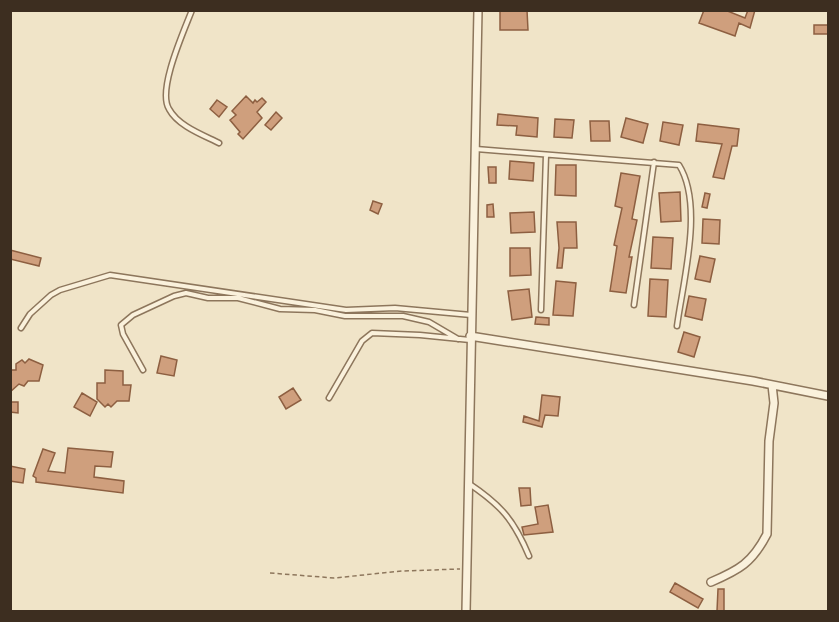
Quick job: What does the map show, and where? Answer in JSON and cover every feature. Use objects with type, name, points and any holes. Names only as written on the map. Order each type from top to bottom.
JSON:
[{"type":"street","points":[[465,612],[478,10]]},
{"type":"street","points":[[470,338],[772,385],[828,396]]},
{"type":"street","points":[[711,582],[739,570],[760,548],[767,534],[769,441],[774,403],[772,385]]},
{"type":"lane","points":[[192,10],[170,74],[166,102],[169,110],[183,123],[219,142]]},
{"type":"lane","points":[[475,149],[679,165],[690,197],[690,234],[677,326]]},
{"type":"lane","points":[[541,310],[546,154]]},
{"type":"lane","points":[[634,304],[654,162]]},
{"type":"lane","points":[[21,328],[30,314],[51,295],[60,290],[110,275],[346,310],[395,308],[471,315]]},
{"type":"lane","points":[[143,370],[121,326],[132,315],[181,294],[208,298],[238,298],[280,309],[315,310],[345,316],[403,316],[429,322],[458,339]]},
{"type":"lane","points":[[329,398],[362,341],[372,333],[388,332],[458,339],[470,338]]},
{"type":"lane","points":[[468,483],[502,509],[517,528],[529,556]]},
{"type":"path","points":[[270,573],[334,578],[402,571],[466,568]]},
{"type":"building","points":[[500,10],[527,10],[528,30],[500,30]]},
{"type":"building","points":[[704,10],[725,10],[745,18],[748,10],[755,10],[750,28],[739,23],[735,36],[699,23]]},
{"type":"building","points":[[814,25],[828,25],[828,34],[814,34]]},
{"type":"building","points":[[246,96],[253,103],[262,98],[266,102],[257,112],[262,118],[243,139],[230,120],[236,115],[232,111]]},
{"type":"building","points":[[217,100],[227,107],[219,117],[210,109]]},
{"type":"building","points":[[276,112],[282,118],[271,130],[265,125]]},
{"type":"building","points":[[498,114],[538,118],[537,137],[516,135],[517,126],[497,125]]},
{"type":"building","points":[[626,118],[648,124],[643,143],[621,137]]},
{"type":"building","points":[[555,119],[574,120],[572,138],[554,137]]},
{"type":"building","points":[[590,121],[609,121],[610,141],[591,141]]},
{"type":"building","points":[[663,122],[683,125],[679,145],[660,141]]},
{"type":"building","points":[[698,124],[739,129],[737,146],[732,146],[724,179],[713,177],[722,144],[696,141]]},
{"type":"building","points":[[510,161],[534,163],[533,181],[509,179]]},
{"type":"building","points":[[556,165],[576,165],[576,196],[555,195]]},
{"type":"building","points":[[488,167],[496,167],[496,183],[489,183]]},
{"type":"building","points":[[621,173],[640,176],[632,219],[637,220],[629,257],[632,257],[626,293],[610,291],[617,246],[614,245],[622,208],[615,206]]},
{"type":"building","points":[[680,192],[681,221],[661,222],[659,193]]},
{"type":"building","points":[[705,193],[710,194],[707,208],[702,207]]},
{"type":"building","points":[[373,201],[382,204],[378,214],[370,210]]},
{"type":"building","points":[[493,204],[494,217],[487,217],[487,205]]},
{"type":"building","points":[[534,212],[535,232],[511,233],[510,213]]},
{"type":"building","points":[[703,219],[720,220],[719,244],[702,243]]},
{"type":"building","points":[[557,222],[576,222],[577,248],[564,248],[562,268],[557,268],[559,248]]},
{"type":"building","points":[[653,237],[673,238],[671,269],[651,268]]},
{"type":"building","points":[[510,248],[530,248],[531,275],[510,276]]},
{"type":"building","points":[[10,250],[41,258],[39,266],[10,259]]},
{"type":"building","points":[[700,256],[715,259],[710,282],[695,279]]},
{"type":"building","points":[[650,279],[668,280],[666,317],[648,316]]},
{"type":"building","points":[[556,281],[576,283],[573,316],[553,315]]},
{"type":"building","points":[[529,289],[532,317],[512,320],[508,291]]},
{"type":"building","points":[[689,296],[706,299],[702,320],[685,316]]},
{"type":"building","points":[[536,317],[549,318],[549,325],[535,324]]},
{"type":"building","points":[[684,332],[700,337],[694,357],[678,352]]},
{"type":"building","points":[[161,356],[177,360],[174,376],[157,373]]},
{"type":"building","points":[[29,359],[43,365],[39,381],[28,381],[24,386],[19,384],[10,392],[10,370],[16,370],[16,364],[22,360],[25,363]]},
{"type":"building","points":[[105,370],[123,371],[123,385],[131,385],[129,401],[117,401],[111,407],[108,404],[105,407],[97,399],[97,383],[105,383]]},
{"type":"building","points":[[293,388],[301,400],[286,409],[279,397]]},
{"type":"building","points":[[82,393],[97,402],[90,416],[74,407]]},
{"type":"building","points":[[542,395],[560,397],[558,416],[545,415],[542,427],[523,422],[524,416],[539,421]]},
{"type":"building","points":[[10,402],[18,402],[18,413],[10,412]]},
{"type":"building","points":[[68,448],[113,452],[111,467],[95,466],[94,477],[124,481],[123,493],[36,482],[33,476],[43,449],[55,453],[48,471],[65,473]]},
{"type":"building","points":[[10,466],[25,469],[23,483],[10,481]]},
{"type":"building","points":[[519,488],[530,488],[531,505],[521,506]]},
{"type":"building","points":[[548,505],[553,532],[524,535],[522,527],[538,524],[535,507]]},
{"type":"building","points":[[675,583],[703,599],[698,608],[670,592]]},
{"type":"building","points":[[718,589],[724,589],[724,611],[717,611]]}]
